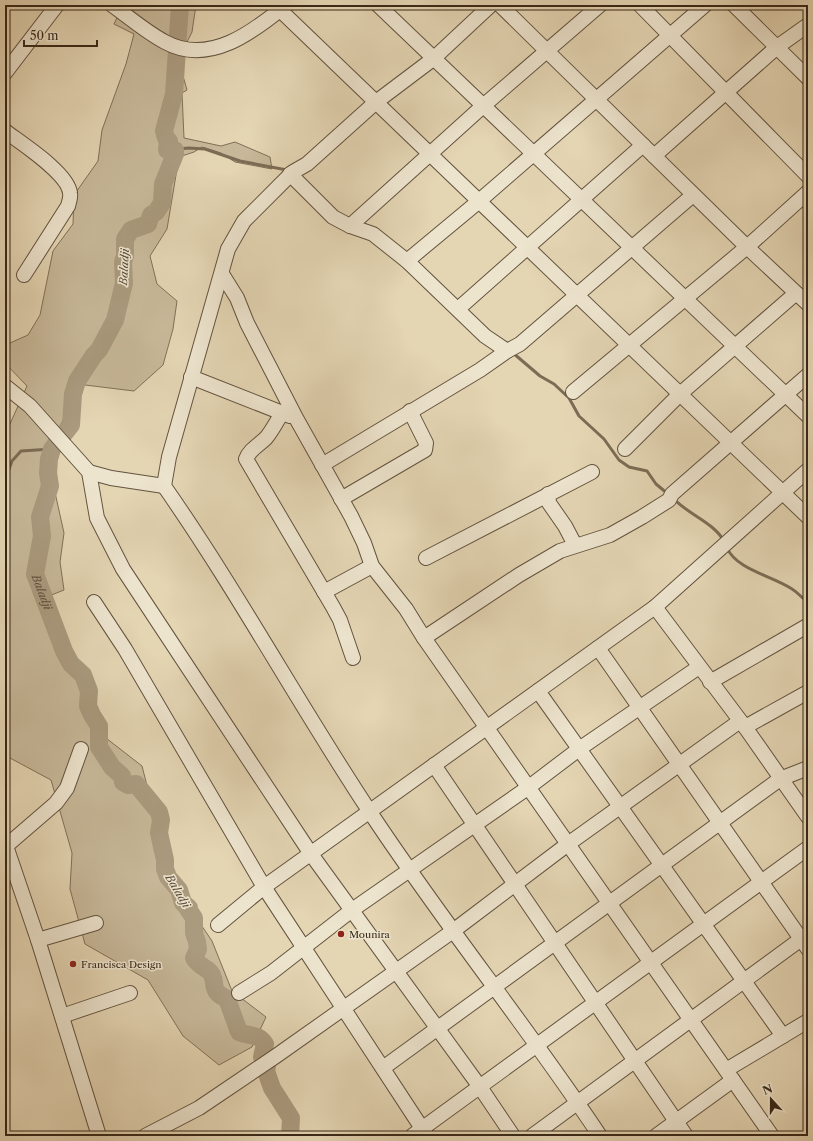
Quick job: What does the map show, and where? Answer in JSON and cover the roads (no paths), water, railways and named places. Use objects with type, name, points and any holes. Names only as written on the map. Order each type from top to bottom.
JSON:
[{"type":"street","points":[[5,73],[56,5]]},
{"type":"street","points":[[112,5],[165,42],[187,49],[208,50],[231,43],[283,8],[478,202],[577,294],[808,517]]},
{"type":"street","points":[[378,5],[808,416]]},
{"type":"street","points":[[491,5],[433,59],[376,102],[307,164],[292,173],[244,221],[228,249],[169,457],[164,486],[253,624],[369,812],[494,988],[538,1046],[600,1136]]},
{"type":"street","points":[[500,5],[693,195],[795,294],[808,304]]},
{"type":"street","points":[[350,226],[482,106],[600,5]]},
{"type":"street","points":[[640,5],[808,176]]},
{"type":"street","points":[[407,261],[478,202],[704,5]]},
{"type":"street","points":[[734,5],[808,78]]},
{"type":"street","points":[[654,156],[777,47],[808,25]]},
{"type":"street","points":[[5,131],[55,170],[66,182],[70,193],[68,206],[24,275]]},
{"type":"street","points":[[458,309],[643,145]]},
{"type":"street","points":[[292,173],[333,217],[350,226],[372,234],[407,261],[485,336],[507,350]]},
{"type":"street","points":[[573,392],[747,247],[808,192]]},
{"type":"street","points":[[322,465],[480,370],[507,350],[520,344],[577,294],[633,249],[693,195]]},
{"type":"street","points":[[222,274],[236,298],[296,418],[341,499],[364,544],[372,566],[406,609],[424,638],[772,1136]]},
{"type":"street","points":[[625,449],[680,394],[795,294]]},
{"type":"street","points":[[424,638],[519,575],[560,551],[610,535],[642,518],[670,497],[808,375]]},
{"type":"street","points":[[192,377],[296,418]]},
{"type":"street","points":[[5,386],[30,406],[90,472],[97,518],[123,569],[311,854],[480,1087],[513,1136]]},
{"type":"street","points":[[341,499],[424,450],[426,443],[410,411]]},
{"type":"street","points":[[282,413],[267,437],[248,453],[246,459],[340,620],[353,658]]},
{"type":"street","points":[[218,925],[264,887],[655,607],[808,470]]},
{"type":"street","points":[[90,472],[111,478],[164,486]]},
{"type":"street","points":[[426,558],[592,472]]},
{"type":"street","points":[[548,494],[549,503],[565,526],[575,545]]},
{"type":"street","points":[[324,592],[372,566]]},
{"type":"street","points":[[94,602],[125,649],[264,887],[383,1068],[420,1134],[480,1087],[596,1004],[651,962],[704,925],[808,848]]},
{"type":"street","points":[[655,607],[743,724],[780,779],[806,811]]},
{"type":"street","points":[[710,682],[807,626]]},
{"type":"street","points":[[532,1136],[744,981],[806,940],[761,882],[598,648]]},
{"type":"street","points":[[239,993],[271,973],[352,910],[529,787],[579,749],[699,667]]},
{"type":"street","points":[[538,691],[782,1036]]},
{"type":"street","points":[[145,1136],[199,1108],[271,1060],[395,970],[453,931],[568,844],[621,808],[679,764],[743,724],[808,692]]},
{"type":"street","points":[[81,749],[67,788],[56,803],[6,845],[38,940],[99,1136]]},
{"type":"street","points":[[434,766],[686,1136]]},
{"type":"street","points":[[383,1068],[661,866],[719,822],[780,779],[808,768]]},
{"type":"street","points":[[38,940],[96,923]]},
{"type":"street","points":[[62,1016],[130,993]]},
{"type":"street","points":[[656,1136],[730,1075],[782,1036],[808,1021]]},
{"type":"waterway","name":"Baladji","points":[[180,5],[174,94],[164,131],[166,138],[169,141],[168,140],[167,150],[175,150],[175,154],[163,184],[162,203],[156,212],[151,215],[148,224],[131,230],[125,239],[125,256],[123,262],[124,283],[115,320],[99,350],[77,381],[73,394],[71,425],[52,449],[49,459],[48,473],[50,486],[40,517],[42,536],[35,574],[64,651],[71,664],[83,675],[89,691],[88,706],[99,726],[99,747],[112,767],[122,776],[123,782],[128,785],[136,784],[159,812],[161,820],[159,833],[165,860],[165,869],[168,877],[179,890],[183,903],[189,908],[186,906],[194,918],[194,933],[198,949],[194,958],[212,974],[216,990],[227,999],[239,1032],[260,1038],[265,1044],[262,1057],[267,1066],[266,1071],[272,1088],[291,1118],[290,1136]]},
{"type":"waterway","points":[[167,150],[189,148],[205,149],[240,161],[287,170]]},
{"type":"waterway","points":[[513,353],[540,376],[554,384],[569,398],[579,416],[604,439],[619,460],[629,467],[647,471],[656,484],[668,494]]},
{"type":"waterway","points":[[5,480],[12,461],[21,451],[52,449]]},
{"type":"waterway","points":[[674,499],[714,529],[724,541]]},
{"type":"waterway","points":[[727,548],[732,556],[739,562],[756,572],[784,584],[804,599]]},
{"type":"place","name":"Mounira","points":[[341,934]]},
{"type":"place","name":"Francisca Design","points":[[73,964]]}]
